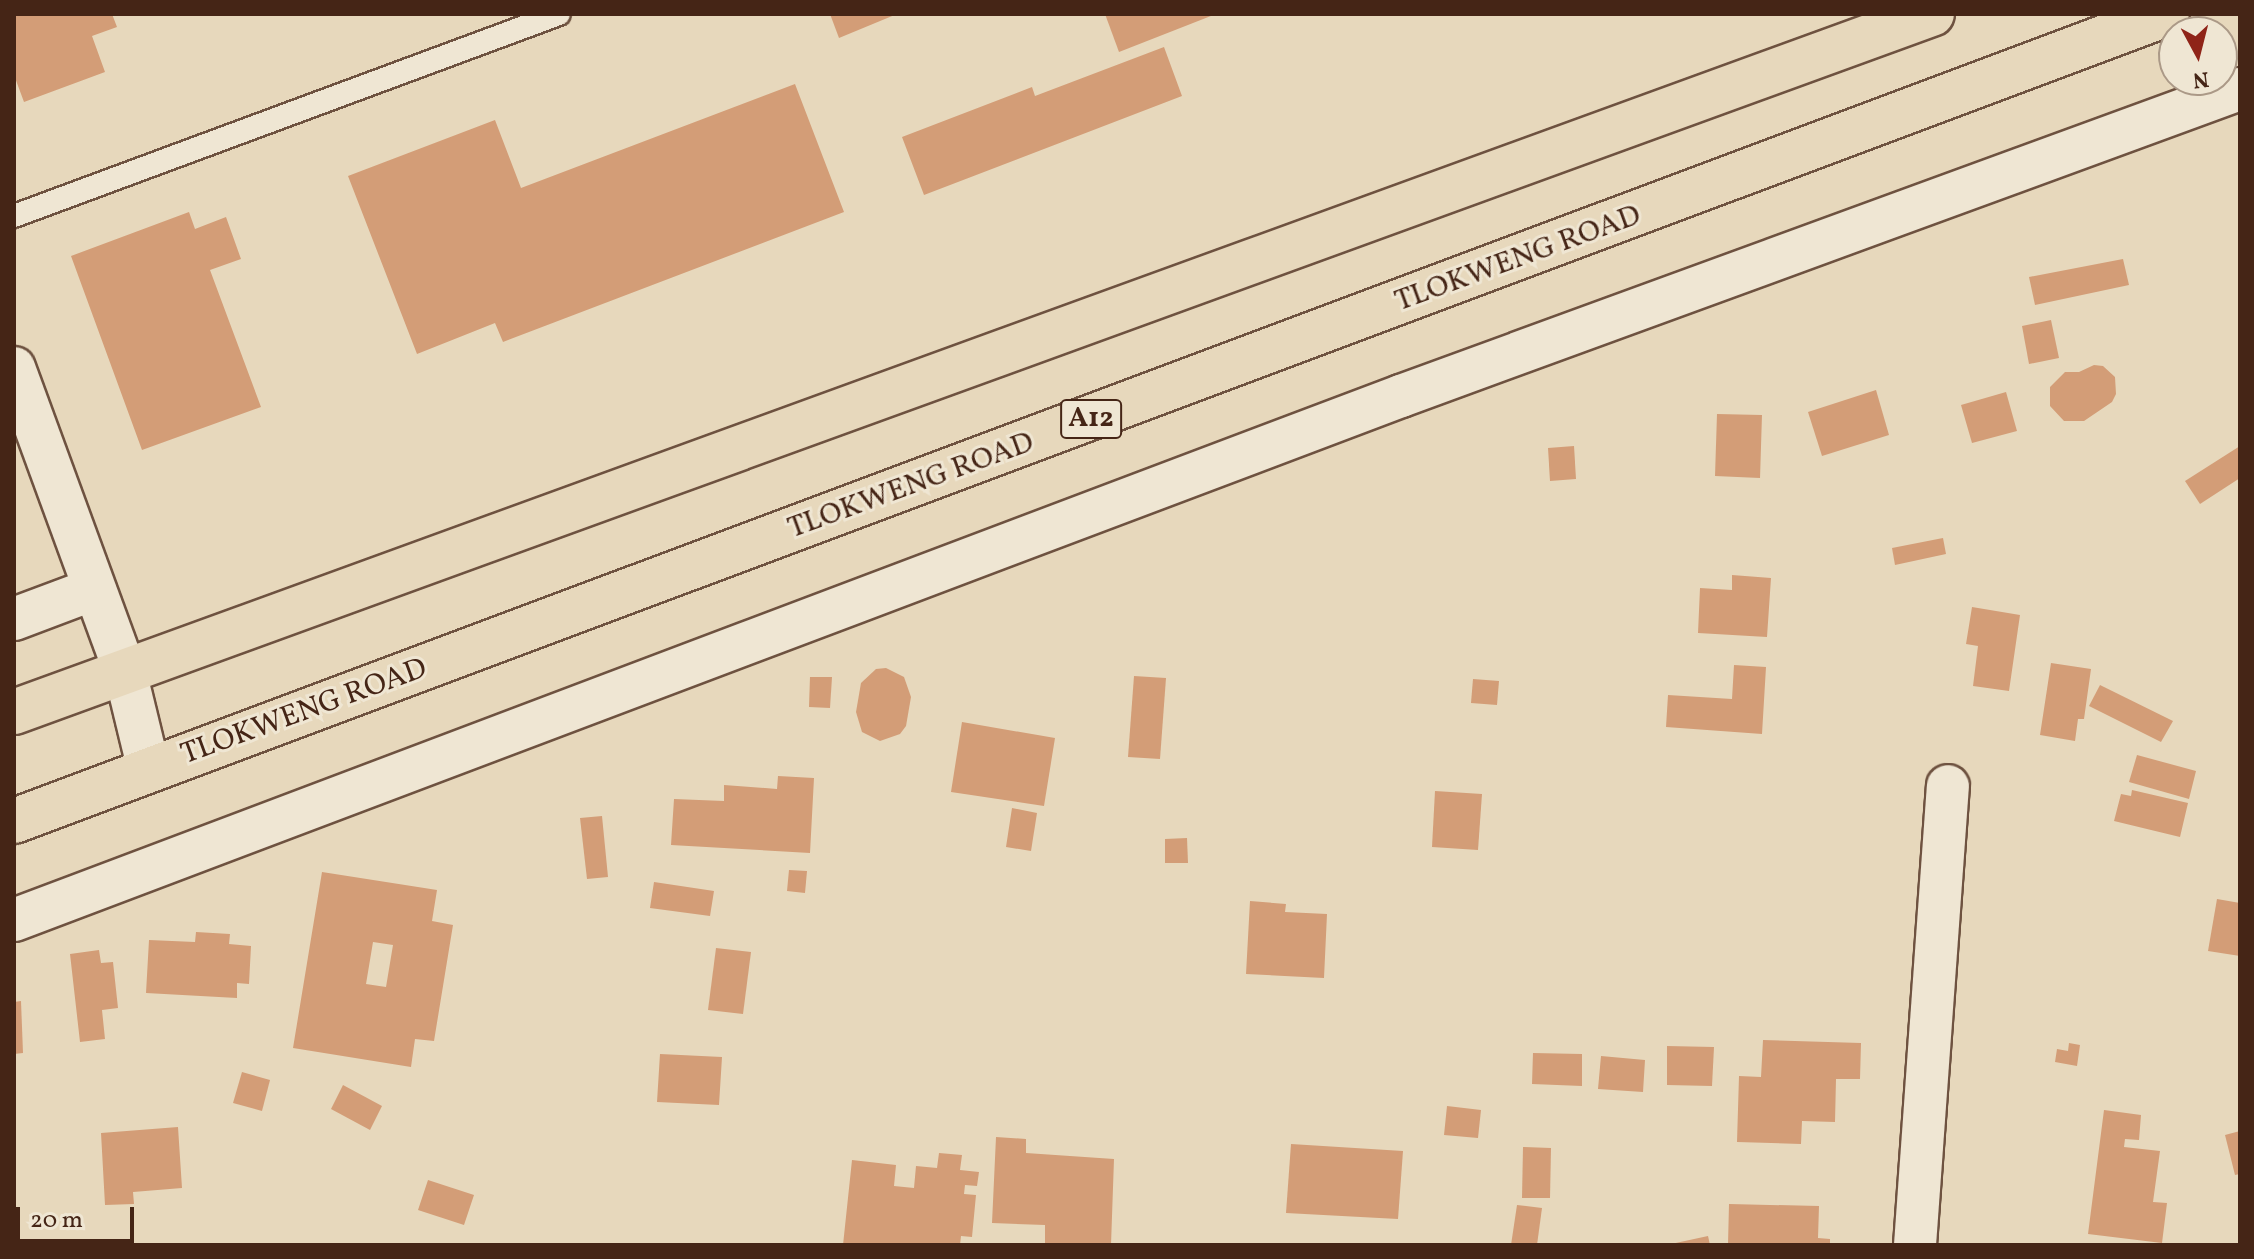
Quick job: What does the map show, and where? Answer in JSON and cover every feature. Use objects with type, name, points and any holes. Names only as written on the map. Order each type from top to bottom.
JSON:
[{"type":"main road","points":[[14,712],[1932,14]]},
{"type":"main road","name":"TLOKWENG ROAD","points":[[14,821],[2167,14]]},
{"type":"street","points":[[14,920],[1416,390],[2240,89]]},
{"type":"street","points":[[14,368],[125,671],[149,770]]},
{"type":"street","points":[[14,619],[94,589]]},
{"type":"street","points":[[1915,1245],[1948,786]]},
{"type":"lane","points":[[14,216],[559,14]]},
{"type":"building","points":[[14,14],[112,14],[117,27],[92,36],[105,72],[24,102],[14,75]]},
{"type":"building","points":[[830,14],[897,14],[839,38]]},
{"type":"building","points":[[1105,14],[1216,14],[1119,52]]},
{"type":"building","points":[[1164,47],[1182,96],[924,195],[902,137],[1032,87],[1035,96]]},
{"type":"building","points":[[795,84],[844,212],[503,342],[495,323],[417,354],[348,176],[495,120],[521,188]]},
{"type":"building","points":[[189,212],[195,229],[226,217],[241,259],[210,270],[261,407],[142,450],[71,256]]},
{"type":"building","points":[[2123,259],[2129,285],[2035,305],[2029,277]]},
{"type":"building","points":[[2051,320],[2059,358],[2029,364],[2022,326]]},
{"type":"building","points":[[2094,365],[2103,366],[2115,377],[2116,394],[2112,402],[2084,421],[2064,421],[2050,406],[2050,387],[2065,372],[2079,372]]},
{"type":"building","points":[[1876,390],[1889,435],[1822,456],[1808,412]]},
{"type":"building","points":[[2006,392],[2017,431],[1972,443],[1961,405]]},
{"type":"building","points":[[1717,414],[1762,415],[1760,478],[1715,476]]},
{"type":"building","points":[[1574,446],[1576,479],[1550,481],[1548,448]]},
{"type":"building","points":[[2240,446],[2240,478],[2200,504],[2185,481]]},
{"type":"building","points":[[1943,538],[1946,554],[1895,565],[1892,548]]},
{"type":"building","points":[[1732,575],[1771,578],[1767,637],[1698,633],[1700,588],[1732,590]]},
{"type":"building","points":[[1972,607],[2020,615],[2009,691],[1973,686],[1978,646],[1966,644]]},
{"type":"building","points":[[2051,663],[2091,669],[2084,719],[2078,719],[2075,741],[2040,735]]},
{"type":"building","points":[[1734,665],[1766,667],[1762,734],[1666,727],[1668,695],[1732,699]]},
{"type":"building","points":[[886,668],[904,677],[911,697],[906,726],[900,734],[880,741],[862,732],[856,712],[861,683],[876,669]]},
{"type":"building","points":[[1134,676],[1166,678],[1160,759],[1128,757]]},
{"type":"building","points":[[810,677],[832,677],[830,708],[809,707]]},
{"type":"building","points":[[1473,679],[1499,681],[1497,705],[1471,703]]},
{"type":"building","points":[[2100,685],[2173,721],[2161,742],[2089,706]]},
{"type":"building","points":[[962,722],[1055,738],[1044,806],[951,792]]},
{"type":"building","points":[[2137,755],[2196,771],[2189,799],[2129,782]]},
{"type":"building","points":[[778,776],[814,778],[810,853],[671,845],[674,799],[724,801],[724,785],[777,789]]},
{"type":"building","points":[[2132,790],[2188,803],[2180,837],[2114,821],[2121,794],[2131,796]]},
{"type":"building","points":[[1435,791],[1482,794],[1478,850],[1432,847]]},
{"type":"building","points":[[1012,808],[1037,813],[1031,851],[1006,847]]},
{"type":"building","points":[[602,816],[608,877],[587,879],[580,818]]},
{"type":"building","points":[[1187,838],[1188,863],[1165,863],[1165,839]]},
{"type":"building","points":[[789,870],[807,871],[805,893],[787,891]]},
{"type":"building","points":[[322,872],[437,890],[432,921],[453,925],[434,1041],[415,1039],[411,1067],[293,1048]],"holes":[[[373,942],[393,945],[386,987],[366,984]]]},
{"type":"building","points":[[654,882],[714,891],[710,916],[650,908]]},
{"type":"building","points":[[2217,899],[2240,903],[2240,956],[2208,951]]},
{"type":"building","points":[[1250,901],[1286,904],[1285,912],[1327,914],[1324,978],[1246,974]]},
{"type":"building","points":[[196,932],[230,934],[229,944],[251,946],[249,984],[237,983],[237,998],[146,993],[149,940],[195,942]]},
{"type":"building","points":[[716,948],[751,952],[743,1014],[708,1010]]},
{"type":"building","points":[[99,950],[101,963],[113,962],[118,1008],[102,1010],[105,1039],[80,1042],[70,954]]},
{"type":"building","points":[[21,1001],[23,1053],[14,1054],[14,1002]]},
{"type":"building","points":[[1763,1040],[1861,1043],[1860,1079],[1836,1079],[1835,1122],[1802,1121],[1801,1144],[1737,1142],[1739,1076],[1761,1077]]},
{"type":"building","points":[[2069,1043],[2080,1045],[2077,1066],[2055,1062],[2057,1049],[2068,1051]]},
{"type":"building","points":[[1667,1046],[1714,1047],[1712,1086],[1667,1085]]},
{"type":"building","points":[[1533,1053],[1582,1054],[1582,1086],[1532,1084]]},
{"type":"building","points":[[660,1054],[722,1057],[719,1105],[657,1102]]},
{"type":"building","points":[[1601,1056],[1645,1060],[1643,1092],[1598,1089]]},
{"type":"building","points":[[242,1072],[270,1080],[262,1111],[233,1103]]},
{"type":"building","points":[[343,1085],[382,1106],[370,1130],[331,1109]]},
{"type":"building","points":[[1447,1106],[1481,1110],[1478,1138],[1444,1135]]},
{"type":"building","points":[[2104,1110],[2141,1115],[2139,1140],[2125,1139],[2124,1147],[2160,1151],[2153,1202],[2167,1203],[2162,1243],[2088,1234]]},
{"type":"building","points":[[178,1127],[182,1188],[133,1192],[134,1204],[105,1205],[101,1133]]},
{"type":"building","points":[[2240,1131],[2240,1174],[2235,1175],[2225,1135]]},
{"type":"building","points":[[996,1137],[1026,1139],[1026,1153],[1114,1159],[1111,1245],[1045,1245],[1045,1225],[992,1223]]},
{"type":"building","points":[[1291,1144],[1403,1151],[1398,1219],[1286,1213]]},
{"type":"building","points":[[1523,1147],[1551,1148],[1550,1198],[1522,1198]]},
{"type":"building","points":[[939,1153],[962,1155],[960,1170],[979,1172],[977,1186],[965,1185],[964,1194],[976,1195],[972,1237],[961,1236],[960,1245],[843,1245],[852,1160],[896,1165],[894,1186],[914,1188],[916,1166],[937,1168]]},
{"type":"building","points":[[428,1180],[474,1195],[464,1225],[418,1210]]},
{"type":"building","points":[[1729,1204],[1819,1206],[1818,1238],[1830,1239],[1830,1245],[1728,1244]]},
{"type":"building","points":[[1517,1205],[1542,1208],[1537,1245],[1511,1245]]},
{"type":"building","points":[[1708,1236],[1710,1245],[1671,1245],[1671,1244]]}]
